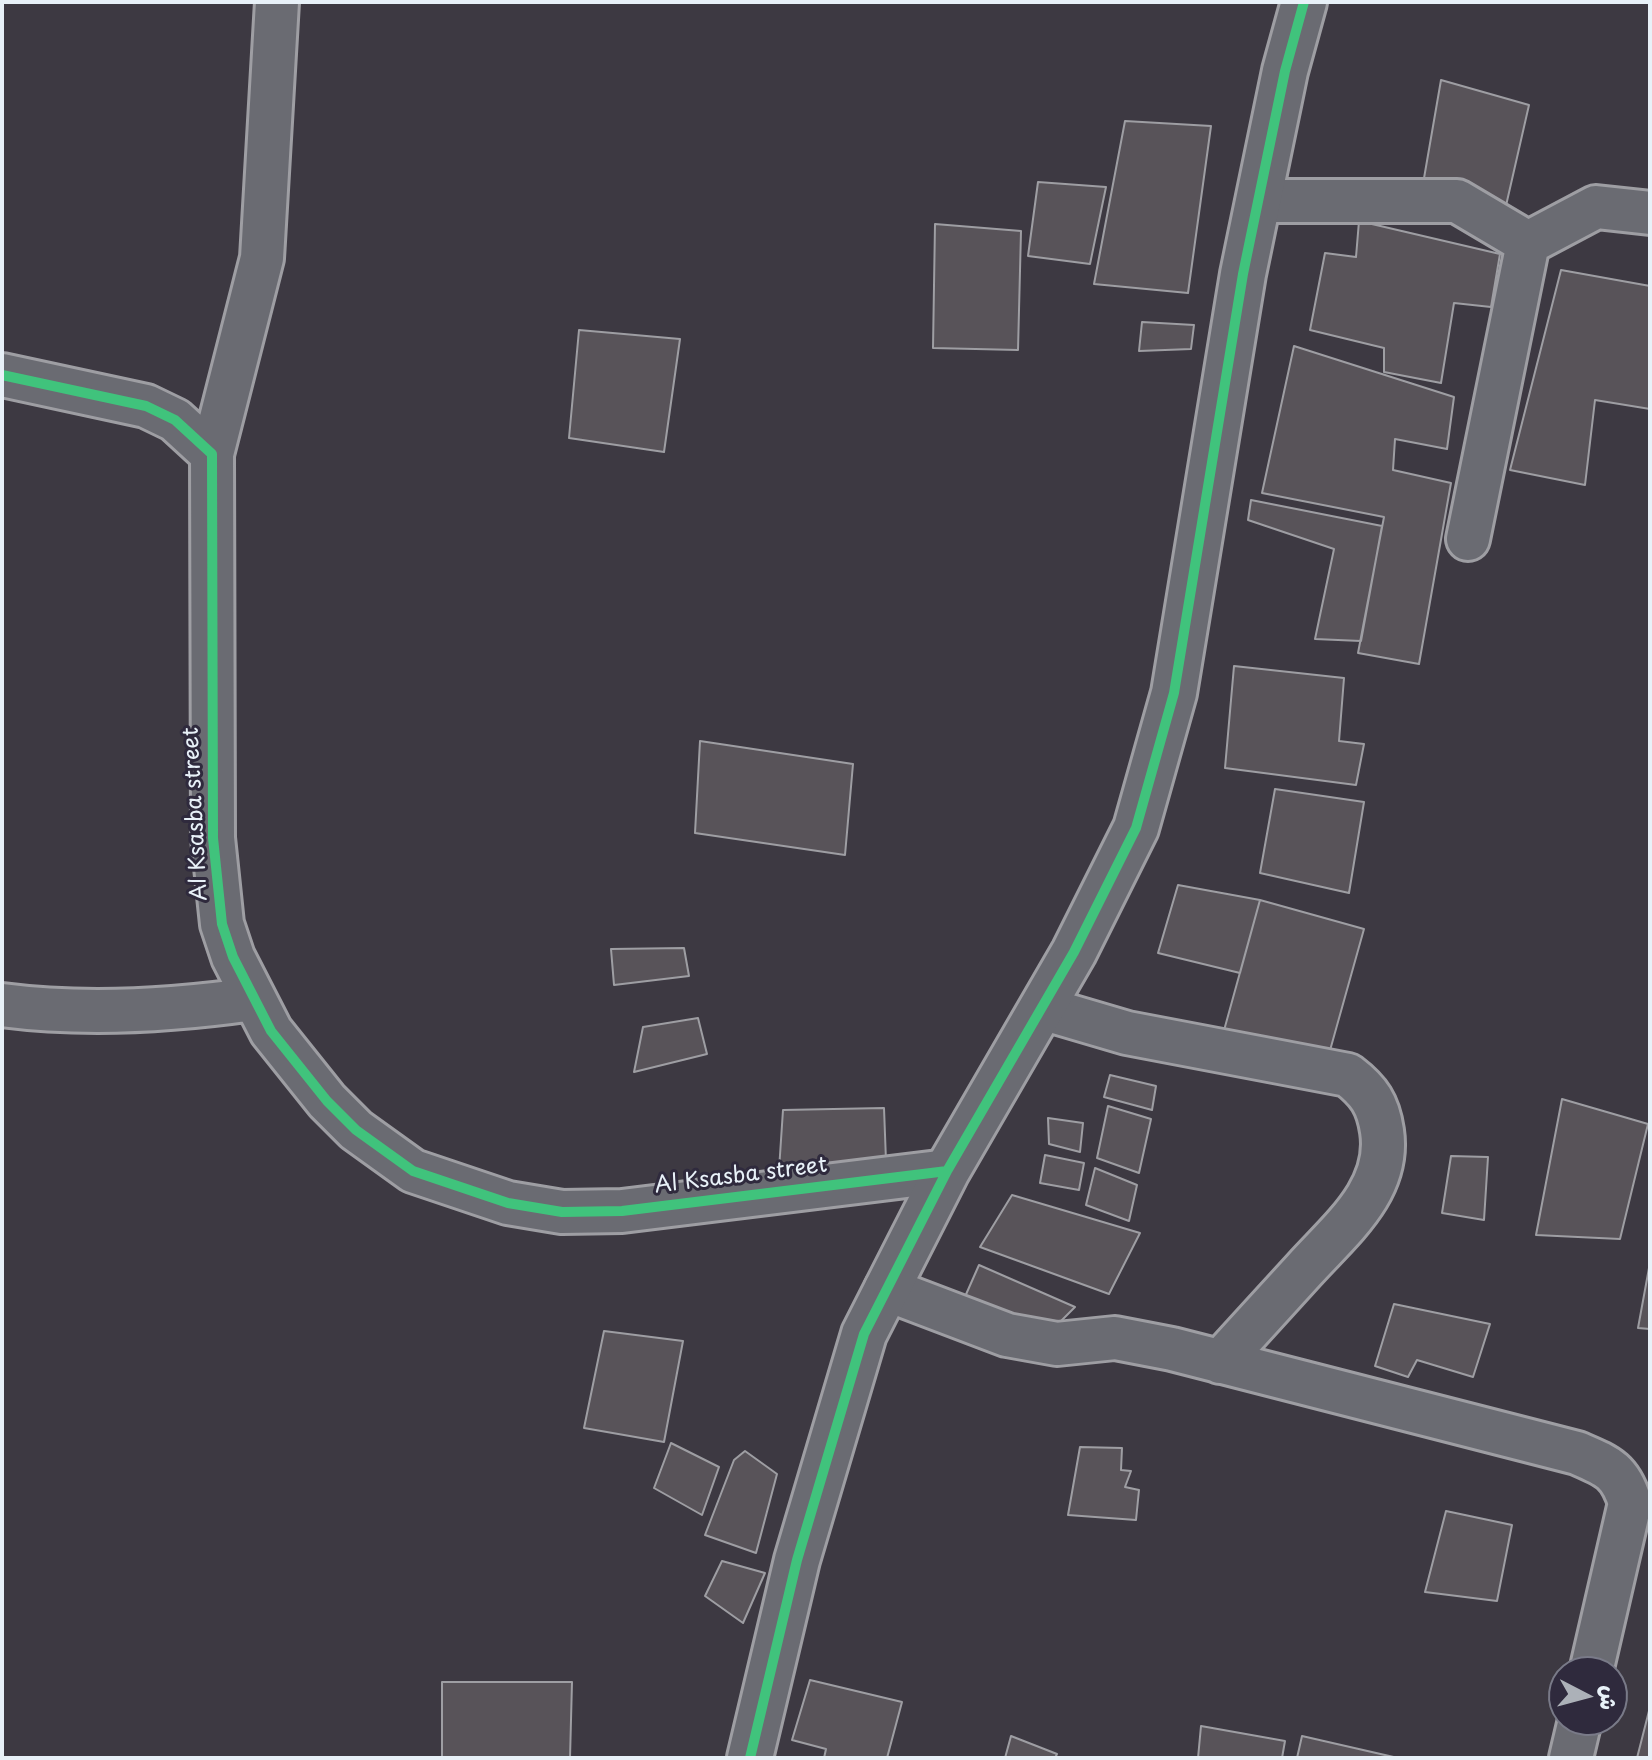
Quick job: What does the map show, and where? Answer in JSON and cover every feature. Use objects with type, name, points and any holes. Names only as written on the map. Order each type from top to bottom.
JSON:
[{"type":"street","name":"Al Ksasba street","points":[[277,2],[262,258],[212,454],[213,838],[222,924],[253,999],[300,1069],[356,1130],[413,1171],[508,1203],[562,1212],[622,1211],[947,1171]]},
{"type":"street","points":[[750,1758],[813,1504],[864,1334],[947,1171],[1074,952],[1136,828],[1158,759],[1174,693],[1243,274],[1261,201],[1285,71],[1304,2]]},
{"type":"street","points":[[1261,201],[1457,201],[1528,243]]},
{"type":"street","points":[[1528,243],[1596,207],[1650,213]]},
{"type":"street","points":[[1468,539],[1528,243]]},
{"type":"street","points":[[2,375],[146,406],[175,420],[212,454]]},
{"type":"street","points":[[2,1005],[95,1013],[200,1007],[253,999]]},
{"type":"street","points":[[1042,1008],[1127,1033],[1348,1075],[1369,1091],[1380,1116],[1384,1146],[1383,1165],[1368,1199],[1220,1362]]},
{"type":"street","points":[[886,1289],[1007,1335],[1057,1344],[1115,1338],[1577,1453],[1607,1466],[1623,1481],[1630,1503],[1595,1656]]},
{"type":"street","points":[[1571,1758],[1576,1736]]},
{"type":"building","points":[[1441,80],[1529,105],[1505,210],[1423,184]]},
{"type":"building","points":[[1125,121],[1211,126],[1188,293],[1094,284]]},
{"type":"building","points":[[1038,182],[1106,187],[1090,264],[1028,256]]},
{"type":"building","points":[[1359,221],[1500,254],[1491,307],[1454,303],[1441,383],[1384,372],[1384,348],[1310,330],[1325,253],[1356,257]]},
{"type":"building","points":[[935,224],[1021,231],[1018,350],[933,348]]},
{"type":"building","points":[[1561,270],[1650,286],[1650,409],[1595,400],[1585,485],[1510,470]]},
{"type":"building","points":[[1142,322],[1194,325],[1191,349],[1139,351]]},
{"type":"building","points":[[579,330],[680,339],[664,452],[569,438]]},
{"type":"building","points":[[1294,346],[1454,397],[1447,449],[1395,439],[1393,470],[1451,483],[1419,664],[1358,653],[1384,517],[1262,493]]},
{"type":"building","points":[[1251,500],[1382,526],[1361,641],[1315,639],[1334,549],[1248,520]]},
{"type":"building","points":[[1234,666],[1344,678],[1339,741],[1364,744],[1356,785],[1225,768]]},
{"type":"building","points":[[700,741],[853,764],[845,855],[695,833]]},
{"type":"building","points":[[1275,789],[1364,802],[1349,893],[1260,873]]},
{"type":"building","points":[[1178,885],[1260,900],[1240,973],[1158,953]]},
{"type":"building","points":[[1260,900],[1364,929],[1329,1054],[1223,1034]]},
{"type":"building","points":[[684,948],[689,976],[614,985],[611,949]]},
{"type":"building","points":[[698,1018],[707,1054],[634,1072],[643,1027]]},
{"type":"building","points":[[1110,1075],[1156,1086],[1152,1110],[1104,1097]]},
{"type":"building","points":[[1562,1099],[1648,1124],[1620,1239],[1536,1235]]},
{"type":"building","points":[[1108,1106],[1151,1119],[1139,1173],[1097,1158]]},
{"type":"building","points":[[884,1108],[886,1161],[779,1170],[783,1110]]},
{"type":"building","points":[[1048,1118],[1083,1123],[1080,1152],[1049,1144]]},
{"type":"building","points":[[1045,1155],[1084,1163],[1079,1190],[1040,1183]]},
{"type":"building","points":[[1451,1156],[1488,1157],[1484,1220],[1442,1213]]},
{"type":"building","points":[[1095,1168],[1137,1185],[1129,1221],[1086,1205]]},
{"type":"building","points":[[1012,1195],[1140,1233],[1109,1294],[980,1247]]},
{"type":"building","points":[[979,1265],[1075,1307],[1050,1332],[960,1308]]},
{"type":"building","points":[[1649,1268],[1650,1329],[1638,1328]]},
{"type":"building","points":[[1394,1304],[1490,1324],[1473,1377],[1417,1360],[1408,1377],[1375,1366]]},
{"type":"building","points":[[604,1331],[683,1341],[664,1442],[584,1428]]},
{"type":"building","points":[[671,1443],[719,1467],[702,1515],[654,1488]]},
{"type":"building","points":[[1080,1447],[1122,1448],[1121,1470],[1131,1471],[1125,1487],[1139,1490],[1136,1520],[1068,1515]]},
{"type":"building","points":[[745,1451],[777,1474],[756,1553],[705,1535],[734,1460]]},
{"type":"building","points":[[1446,1511],[1512,1525],[1497,1601],[1425,1592]]},
{"type":"building","points":[[722,1561],[765,1573],[743,1623],[705,1596]]},
{"type":"building","points":[[810,1680],[902,1702],[887,1758],[824,1758],[826,1749],[792,1740]]},
{"type":"building","points":[[442,1682],[572,1682],[570,1758],[442,1758]]},
{"type":"building","points":[[1650,1707],[1650,1758],[1637,1758]]},
{"type":"building","points":[[1201,1726],[1285,1741],[1282,1758],[1198,1758]]},
{"type":"building","points":[[1011,1736],[1057,1754],[1055,1758],[1005,1758]]},
{"type":"building","points":[[1302,1736],[1398,1758],[1297,1758]]},
{"type":"cycle path","points":[[750,1758],[797,1560],[864,1334],[947,1171],[1074,952],[1136,828],[1174,693],[1243,274],[1285,71],[1304,2]]},
{"type":"cycle path","points":[[2,375],[146,406],[175,420],[212,454],[213,838],[222,924],[233,957],[271,1031],[327,1101],[356,1130],[413,1171],[508,1203],[562,1212],[622,1211],[947,1171]]}]
